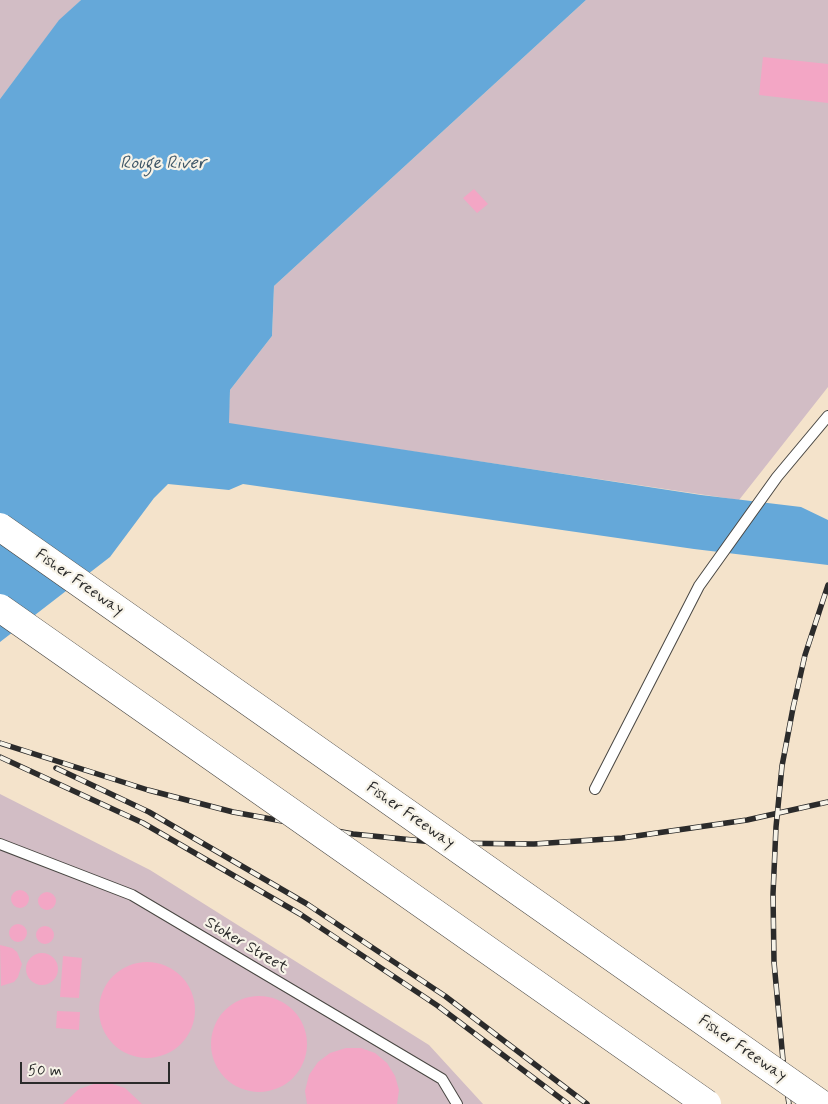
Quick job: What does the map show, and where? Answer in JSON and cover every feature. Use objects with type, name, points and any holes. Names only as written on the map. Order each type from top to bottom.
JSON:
[{"type":"highway","name":"Fisher Freeway","points":[[0,528],[821,1104]]},
{"type":"highway","points":[[0,608],[707,1104]]},
{"type":"lane","points":[[595,789],[699,586],[762,498],[828,416]]},
{"type":"lane","name":"Stoker Street","points":[[0,844],[132,896],[442,1079],[457,1104]]},
{"type":"shaded area","points":[[0,0],[81,0],[59,21],[0,99]]},
{"type":"shaded area","points":[[586,0],[828,0],[828,387],[739,500],[228,424],[230,390],[272,336],[274,286]]},
{"type":"shaded area","points":[[0,794],[150,870],[429,1045],[483,1104],[0,1104]]},
{"type":"water","name":"Rouge River","points":[[81,0],[586,0],[274,286],[272,336],[230,390],[229,423],[701,495],[801,507],[828,520],[828,565],[694,549],[243,484],[229,490],[168,484],[154,498],[110,557],[0,642],[0,99],[59,20]]},
{"type":"building","points":[[763,57],[828,64],[828,103],[759,95]]},
{"type":"building","points":[[474,189],[488,204],[477,213],[463,198]]},
{"type":"building","points":[[20,890],[26,893],[29,899],[26,905],[20,908],[14,905],[11,899],[14,893]]},
{"type":"building","points":[[47,892],[53,895],[56,901],[53,907],[47,910],[41,907],[38,901],[41,895]]},
{"type":"building","points":[[18,924],[24,927],[27,933],[24,939],[18,942],[12,939],[9,933],[12,927]]},
{"type":"building","points":[[45,926],[51,929],[54,935],[51,941],[45,944],[39,941],[36,935],[39,929]]},
{"type":"building","points":[[0,945],[12,948],[17,952],[22,964],[18,977],[14,982],[1,986]]},
{"type":"building","points":[[42,953],[48,954],[53,958],[57,963],[57,975],[53,980],[48,984],[42,985],[36,984],[31,980],[27,975],[26,969],[27,963],[31,958],[36,954]]},
{"type":"building","points":[[63,956],[82,958],[79,998],[60,997]]},
{"type":"building","points":[[147,962],[165,966],[181,976],[191,992],[195,1010],[191,1028],[181,1044],[165,1054],[147,1058],[129,1054],[113,1044],[103,1028],[99,1010],[103,992],[113,976],[129,966]]},
{"type":"building","points":[[259,996],[277,1000],[293,1010],[303,1026],[307,1044],[303,1062],[293,1078],[277,1088],[259,1092],[241,1088],[225,1078],[215,1062],[211,1044],[215,1026],[225,1010],[241,1000]]},
{"type":"building","points":[[57,1011],[80,1012],[79,1030],[56,1028]]},
{"type":"building","points":[[346,1048],[361,1048],[375,1053],[387,1063],[395,1076],[399,1090],[397,1104],[307,1104],[305,1091],[309,1075],[318,1062],[330,1053]]},
{"type":"building","points":[[109,1083],[125,1088],[142,1104],[63,1104],[79,1089],[94,1084]]},
{"type":"railway","points":[[789,1104],[784,1071],[774,962],[773,894],[776,827],[782,766],[793,708],[805,655],[828,585]]},
{"type":"railway","points":[[0,743],[148,790],[233,812],[353,834],[443,843],[534,844],[622,838],[747,820],[828,802]]},
{"type":"railway","points":[[0,757],[143,823],[300,914],[438,1006],[568,1104]]},
{"type":"railway","points":[[56,768],[149,812],[307,904],[445,996],[587,1104]]}]
